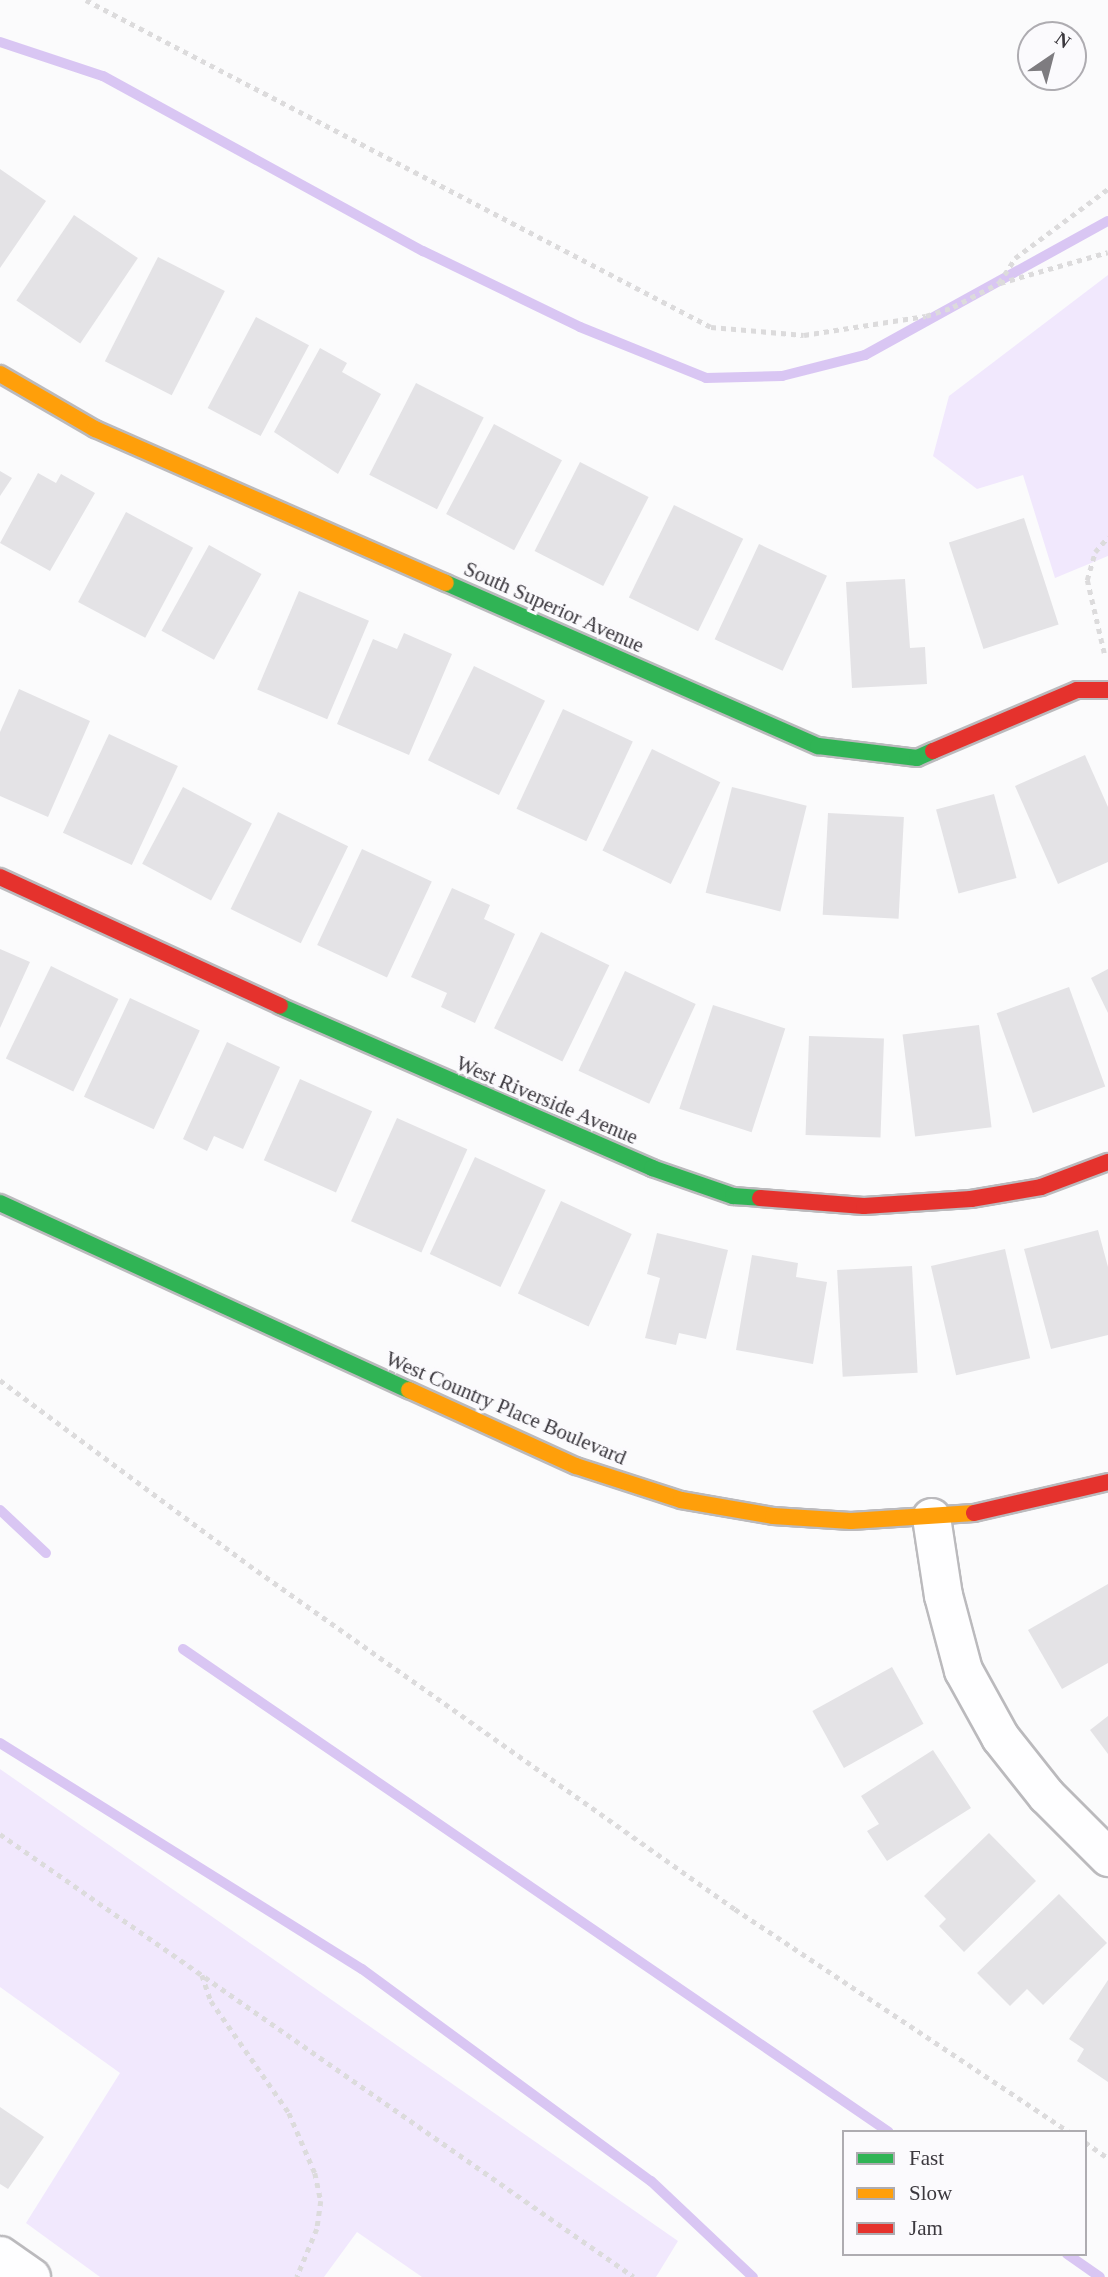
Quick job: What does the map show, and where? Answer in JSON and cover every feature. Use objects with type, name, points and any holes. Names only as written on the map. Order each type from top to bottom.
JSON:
[{"type":"street","name":"South Superior Avenue","points":[[0,374],[95,429],[818,746],[917,758],[1077,690],[1107,689]]},
{"type":"street","name":"West Riverside Avenue","points":[[0,877],[366,1044],[652,1168],[733,1196],[864,1206],[971,1199],[1041,1187],[1108,1162]]},
{"type":"street","name":"West Country Place Boulevard","points":[[0,1203],[538,1449],[628,1484],[681,1500],[773,1516],[851,1521],[931,1517],[1020,1506],[1108,1482]]},
{"type":"street","points":[[931,1517],[943,1595],[963,1670],[1000,1737],[1046,1795],[1108,1857]]},
{"type":"street","points":[[0,2255],[31,2277]]},
{"type":"path","points":[[86,0],[711,327],[804,335],[926,316],[958,305],[999,283],[1108,252]]},
{"type":"path","points":[[999,283],[1015,258],[1108,190]]},
{"type":"path","points":[[1107,689],[1104,650],[1087,580],[1096,552],[1108,537]]},
{"type":"path","points":[[0,1380],[249,1565],[735,1909],[1067,2130]]},
{"type":"path","points":[[0,1834],[634,2277]]},
{"type":"path","points":[[201,1974],[212,2001],[289,2113],[315,2173],[321,2201],[317,2229],[298,2277]]},
{"type":"path","points":[[1087,2143],[1108,2158]]},
{"type":"shaded area","points":[[1108,275],[1108,556],[1055,578],[1023,475],[977,489],[933,456],[949,396]]},
{"type":"shaded area","points":[[0,1769],[678,2241],[656,2277],[422,2277],[357,2232],[324,2277],[100,2277],[26,2223],[120,2073],[0,1987]]},
{"type":"building","points":[[0,169],[46,201],[0,268]]},
{"type":"building","points":[[74,215],[138,258],[80,343],[16,300]]},
{"type":"building","points":[[158,257],[225,291],[172,395],[105,361]]},
{"type":"building","points":[[256,317],[309,345],[261,436],[208,408]]},
{"type":"building","points":[[320,348],[347,363],[342,372],[381,394],[338,474],[274,432]]},
{"type":"building","points":[[416,383],[484,418],[437,509],[369,475]]},
{"type":"building","points":[[494,424],[562,460],[514,550],[446,514]]},
{"type":"building","points":[[580,462],[649,497],[603,586],[535,551]]},
{"type":"building","points":[[0,471],[12,478],[0,496]]},
{"type":"building","points":[[38,473],[56,483],[61,474],[95,493],[50,571],[0,543]]},
{"type":"building","points":[[674,505],[743,539],[698,631],[629,598]]},
{"type":"building","points":[[126,512],[193,548],[145,638],[78,602]]},
{"type":"building","points":[[1024,518],[1059,625],[983,649],[949,542]]},
{"type":"building","points":[[759,544],[827,576],[783,671],[715,639]]},
{"type":"building","points":[[209,545],[261,574],[214,660],[161,631]]},
{"type":"building","points":[[905,579],[910,648],[925,647],[927,684],[852,688],[846,582]]},
{"type":"building","points":[[299,591],[369,621],[327,719],[257,689]]},
{"type":"building","points":[[404,633],[452,654],[409,755],[337,724],[373,639],[397,649]]},
{"type":"building","points":[[474,666],[545,701],[499,795],[428,760]]},
{"type":"building","points":[[19,689],[90,721],[48,817],[0,796],[0,732]]},
{"type":"building","points":[[563,709],[633,742],[586,841],[517,809]]},
{"type":"building","points":[[109,734],[178,766],[132,865],[63,833]]},
{"type":"building","points":[[652,749],[720,782],[671,884],[602,851]]},
{"type":"building","points":[[1085,755],[1108,807],[1108,862],[1058,884],[1015,786]]},
{"type":"building","points":[[183,787],[252,824],[211,900],[142,864]]},
{"type":"building","points":[[732,787],[807,806],[780,911],[706,893]]},
{"type":"building","points":[[994,794],[1017,878],[959,894],[936,810]]},
{"type":"building","points":[[278,812],[348,846],[301,943],[231,909]]},
{"type":"building","points":[[828,813],[904,817],[899,919],[823,915]]},
{"type":"building","points":[[362,849],[432,882],[387,978],[317,945]]},
{"type":"building","points":[[452,888],[490,905],[484,919],[515,934],[475,1023],[441,1007],[447,993],[411,977]]},
{"type":"building","points":[[541,932],[609,965],[562,1061],[494,1028]]},
{"type":"building","points":[[0,949],[30,962],[0,1028]]},
{"type":"building","points":[[51,966],[118,999],[73,1091],[6,1059]]},
{"type":"building","points":[[1108,969],[1108,1013],[1091,978]]},
{"type":"building","points":[[625,971],[696,1004],[649,1104],[579,1071]]},
{"type":"building","points":[[1069,987],[1105,1087],[1033,1113],[997,1013]]},
{"type":"building","points":[[130,998],[200,1031],[154,1129],[84,1097]]},
{"type":"building","points":[[713,1005],[785,1028],[752,1132],[679,1109]]},
{"type":"building","points":[[979,1025],[992,1127],[915,1137],[903,1034]]},
{"type":"building","points":[[809,1036],[884,1039],[880,1138],[806,1135]]},
{"type":"building","points":[[227,1042],[280,1067],[243,1149],[214,1136],[207,1151],[183,1139]]},
{"type":"building","points":[[300,1079],[372,1111],[336,1192],[264,1160]]},
{"type":"building","points":[[397,1118],[467,1149],[421,1253],[351,1221]]},
{"type":"building","points":[[475,1157],[546,1190],[500,1287],[430,1254]]},
{"type":"building","points":[[561,1201],[632,1234],[589,1326],[518,1293]]},
{"type":"building","points":[[1098,1230],[1108,1267],[1108,1335],[1051,1349],[1024,1249]]},
{"type":"building","points":[[657,1233],[728,1250],[706,1339],[679,1333],[676,1345],[645,1338],[660,1278],[647,1274]]},
{"type":"building","points":[[1005,1249],[1030,1358],[956,1375],[931,1266]]},
{"type":"building","points":[[752,1255],[798,1263],[796,1277],[827,1282],[813,1364],[736,1350]]},
{"type":"building","points":[[912,1266],[918,1373],[843,1377],[837,1270]]},
{"type":"building","points":[[1108,1584],[1108,1663],[1062,1689],[1028,1630]]},
{"type":"building","points":[[892,1667],[924,1724],[844,1768],[812,1711]]},
{"type":"building","points":[[1108,1716],[1108,1754],[1090,1730]]},
{"type":"building","points":[[933,1750],[971,1808],[887,1861],[867,1831],[879,1824],[861,1796]]},
{"type":"building","points":[[989,1833],[1036,1881],[964,1952],[939,1926],[946,1919],[924,1896]]},
{"type":"building","points":[[1059,1894],[1107,1943],[1043,2005],[1027,1989],[1010,2006],[977,1973]]},
{"type":"building","points":[[1108,1980],[1108,2082],[1077,2061],[1084,2049],[1069,2039]]},
{"type":"building","points":[[0,2107],[44,2137],[8,2189],[0,2184]]},
{"type":"waterway","points":[[0,42],[103,76],[423,251],[580,327],[706,378],[782,376],[865,355],[1108,221]]},
{"type":"waterway","points":[[0,1510],[46,1553]]},
{"type":"waterway","points":[[183,1649],[886,2130]]},
{"type":"waterway","points":[[0,1743],[362,1969],[651,2181],[753,2277]]},
{"type":"waterway","points":[[1070,2256],[1100,2277]]},
{"type":"traffic: fast","points":[[446,583],[818,746],[917,758],[933,751]]},
{"type":"traffic: fast","points":[[280,1006],[652,1168],[733,1196],[760,1198]]},
{"type":"traffic: fast","points":[[0,1203],[409,1390]]},
{"type":"traffic: slow","points":[[0,374],[95,429],[446,583]]},
{"type":"traffic: slow","points":[[409,1390],[576,1466],[681,1500],[773,1516],[851,1521],[974,1513]]},
{"type":"traffic: jam","points":[[933,751],[1077,690],[1108,690]]},
{"type":"traffic: jam","points":[[0,877],[280,1006]]},
{"type":"traffic: jam","points":[[760,1198],[864,1206],[971,1199],[1041,1187],[1108,1162]]},
{"type":"traffic: jam","points":[[974,1513],[1108,1482]]}]
